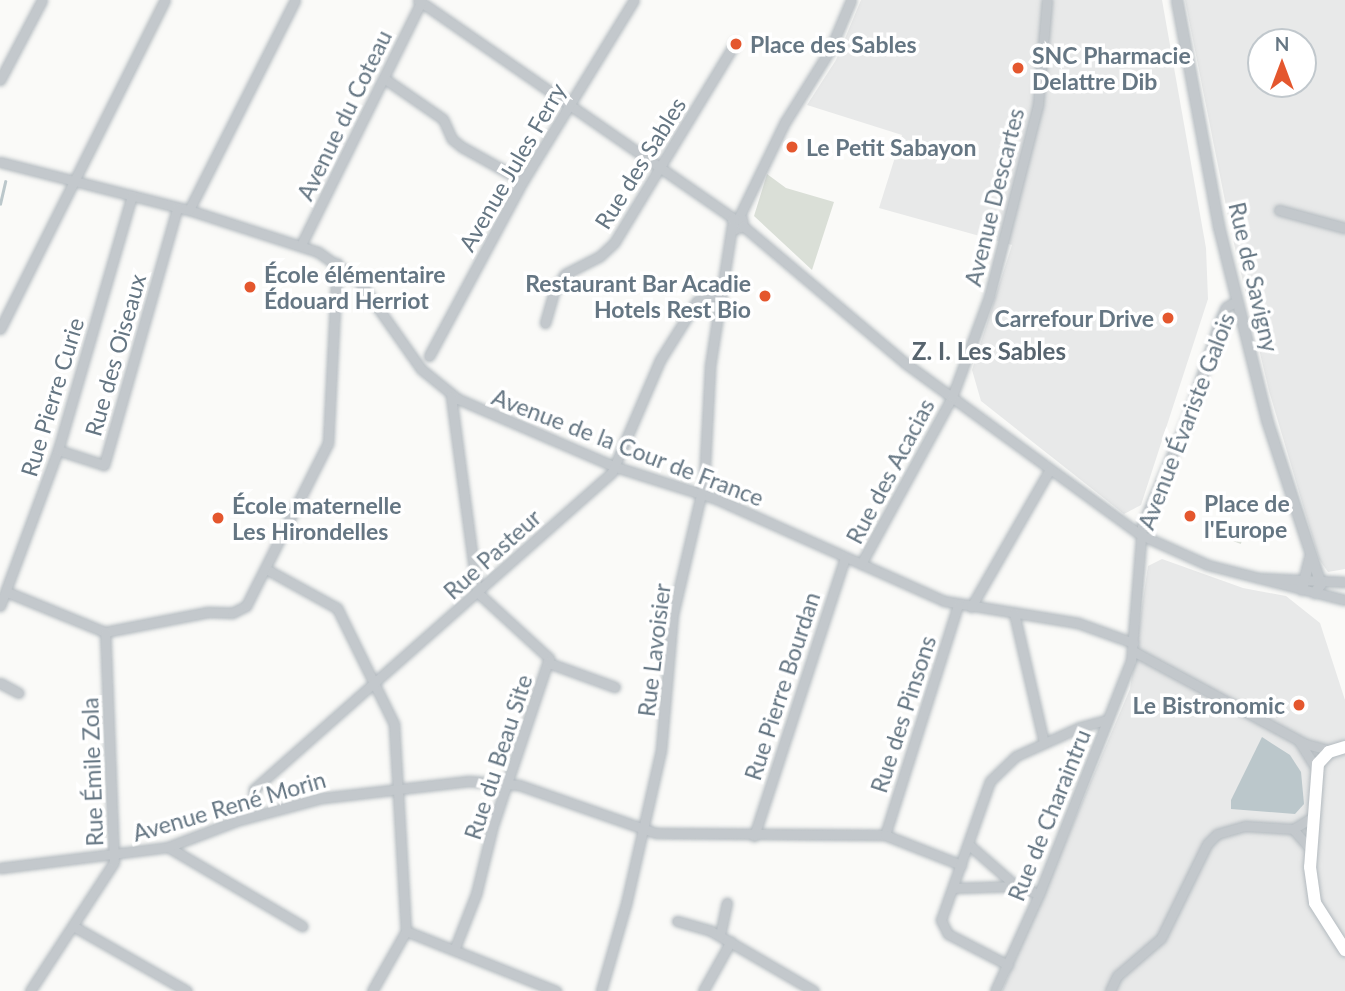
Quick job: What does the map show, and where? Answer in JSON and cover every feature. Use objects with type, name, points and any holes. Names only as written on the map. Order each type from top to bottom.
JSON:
[{"type":"main road","points":[[1342,749],[1321,758],[1317,770],[1311,850],[1315,903],[1345,950]]},
{"type":"street","points":[[0,80],[42,0]]},
{"type":"street","points":[[0,329],[165,0]]},
{"type":"street","points":[[188,210],[295,0]]},
{"type":"street","name":"Rue Lavoisier","points":[[601,991],[661,750],[673,614],[701,493],[720,293],[737,222],[785,122],[830,50],[851,0]]},
{"type":"street","name":"Avenue Descartes","points":[[952,397],[1003,249],[1038,105],[1047,0]]},
{"type":"street","name":"Rue de Savigny","points":[[1177,0],[1237,301],[1267,420],[1318,588]]},
{"type":"street","points":[[420,1],[737,222],[849,319],[1049,471],[1142,535],[1208,565],[1253,578],[1318,588],[1345,600]]},
{"type":"street","name":"Avenue du Coteau","points":[[301,244],[385,79],[420,1]]},
{"type":"street","name":"Avenue Jules Ferry","points":[[429,356],[523,181],[631,1]]},
{"type":"street","name":"Rue des Sables","points":[[545,323],[560,281],[609,250],[735,43]]},
{"type":"street","points":[[385,79],[443,119],[452,139],[462,147],[523,181]]},
{"type":"street","name":"Avenue de la Cour de France","points":[[0,162],[188,210],[301,244],[337,263],[364,287],[421,369],[451,396],[616,467],[701,493],[958,604],[1078,623],[1134,647]]},
{"type":"street","name":"Rue Pierre Curie","points":[[0,606],[58,450],[132,196]]},
{"type":"street","name":"Rue des Oiseaux","points":[[58,450],[104,466],[177,208]]},
{"type":"street","points":[[1279,210],[1345,228]]},
{"type":"street","points":[[7,592],[106,632],[208,612],[238,612],[266,569],[330,433],[337,263]]},
{"type":"street","name":"Rue Pasteur","points":[[253,816],[254,789],[616,467],[660,360],[697,301],[720,293]]},
{"type":"street","name":"Avenue Évariste Galois","points":[[1134,647],[1142,535],[1158,486],[1188,417],[1221,318],[1226,307],[1237,301]]},
{"type":"street","points":[[451,396],[477,592]]},
{"type":"street","name":"Rue des Acacias","points":[[862,564],[952,397]]},
{"type":"street","points":[[971,607],[1049,471]]},
{"type":"street","name":"Rue Pierre Bourdan","points":[[756,831],[845,557]]},
{"type":"street","points":[[1302,586],[1310,558]]},
{"type":"street","points":[[266,569],[337,608],[394,724],[400,787],[406,931],[372,991]]},
{"type":"street","points":[[1318,588],[1345,582]]},
{"type":"street","name":"Rue du Beau Site","points":[[454,950],[476,894],[507,783],[549,663],[547,652],[477,592]]},
{"type":"street","name":"Rue des Pinsons","points":[[884,835],[958,604]]},
{"type":"street","points":[[1014,613],[1044,743]]},
{"type":"street","name":"Rue Émile Zola","points":[[30,991],[109,871],[114,857],[106,632]]},
{"type":"street","points":[[1134,647],[1298,740],[1342,749]]},
{"type":"street","name":"Rue de Charaintru","points":[[995,991],[1039,894],[1134,647]]},
{"type":"street","points":[[549,663],[615,687]]},
{"type":"street","points":[[0,683],[19,693]]},
{"type":"street","points":[[1007,965],[943,928],[941,920],[995,773],[1044,743],[1107,720]]},
{"type":"street","points":[[1298,740],[1317,770]]},
{"type":"street","name":"Avenue René Morin","points":[[0,868],[114,857],[168,847],[253,816],[322,798],[400,787],[507,783],[670,835],[756,831],[884,835],[961,865]]},
{"type":"street","points":[[1110,991],[1117,976],[1161,938],[1207,844],[1217,834],[1245,826],[1293,829],[1313,817]]},
{"type":"street","points":[[1293,829],[1311,850]]},
{"type":"street","points":[[968,844],[1016,886]]},
{"type":"street","points":[[168,847],[302,926]]},
{"type":"street","points":[[953,888],[1016,886],[1039,894]]},
{"type":"street","points":[[720,935],[727,903]]},
{"type":"street","points":[[677,922],[720,935],[801,988],[814,991]]},
{"type":"street","points":[[73,926],[187,991]]},
{"type":"street","points":[[406,931],[556,991]]},
{"type":"street","points":[[703,991],[731,941]]},
{"type":"shaded area","points":[[861,0],[1162,0],[1206,248],[1208,299],[1141,505],[1124,514],[981,401],[972,370],[1012,245],[879,208],[902,135],[807,105],[836,60]]},
{"type":"shaded area","points":[[1185,0],[1345,0],[1345,569],[1328,572],[1319,559],[1269,391],[1231,231]]},
{"type":"shaded area","points":[[767,174],[786,188],[834,202],[812,270],[754,216]]},
{"type":"shaded area","points":[[1220,520],[1246,530],[1241,544],[1215,534]]},
{"type":"shaded area","points":[[1162,559],[1243,588],[1286,596],[1320,623],[1345,700],[1345,991],[1002,991],[1130,689],[1148,566]]},
{"type":"shaded area","points":[[1262,737],[1290,755],[1301,772],[1304,804],[1295,814],[1231,809],[1231,800]]},
{"type":"waterway","points":[[0,204],[5,182]]},
{"type":"place","name":"Place des Sables","points":[[736,44]]},
{"type":"place","name":"SNC Pharmacie Delattre Dib","points":[[1018,68]]},
{"type":"place","name":"Le Petit Sabayon","points":[[792,147]]},
{"type":"place","name":"École élémentaire Édouard Herriot","points":[[250,287]]},
{"type":"place","name":"Restaurant Bar Acadie Hotels Rest Bio","points":[[765,296]]},
{"type":"place","name":"Carrefour Drive","points":[[1168,318]]},
{"type":"place","name":"Place de l'Europe","points":[[1190,516]]},
{"type":"place","name":"École maternelle Les Hirondelles","points":[[218,518]]},
{"type":"place","name":"Le Bistronomic","points":[[1299,705]]},
{"type":"district","name":"Z. I. Les Sables","points":[[989,351]]}]
